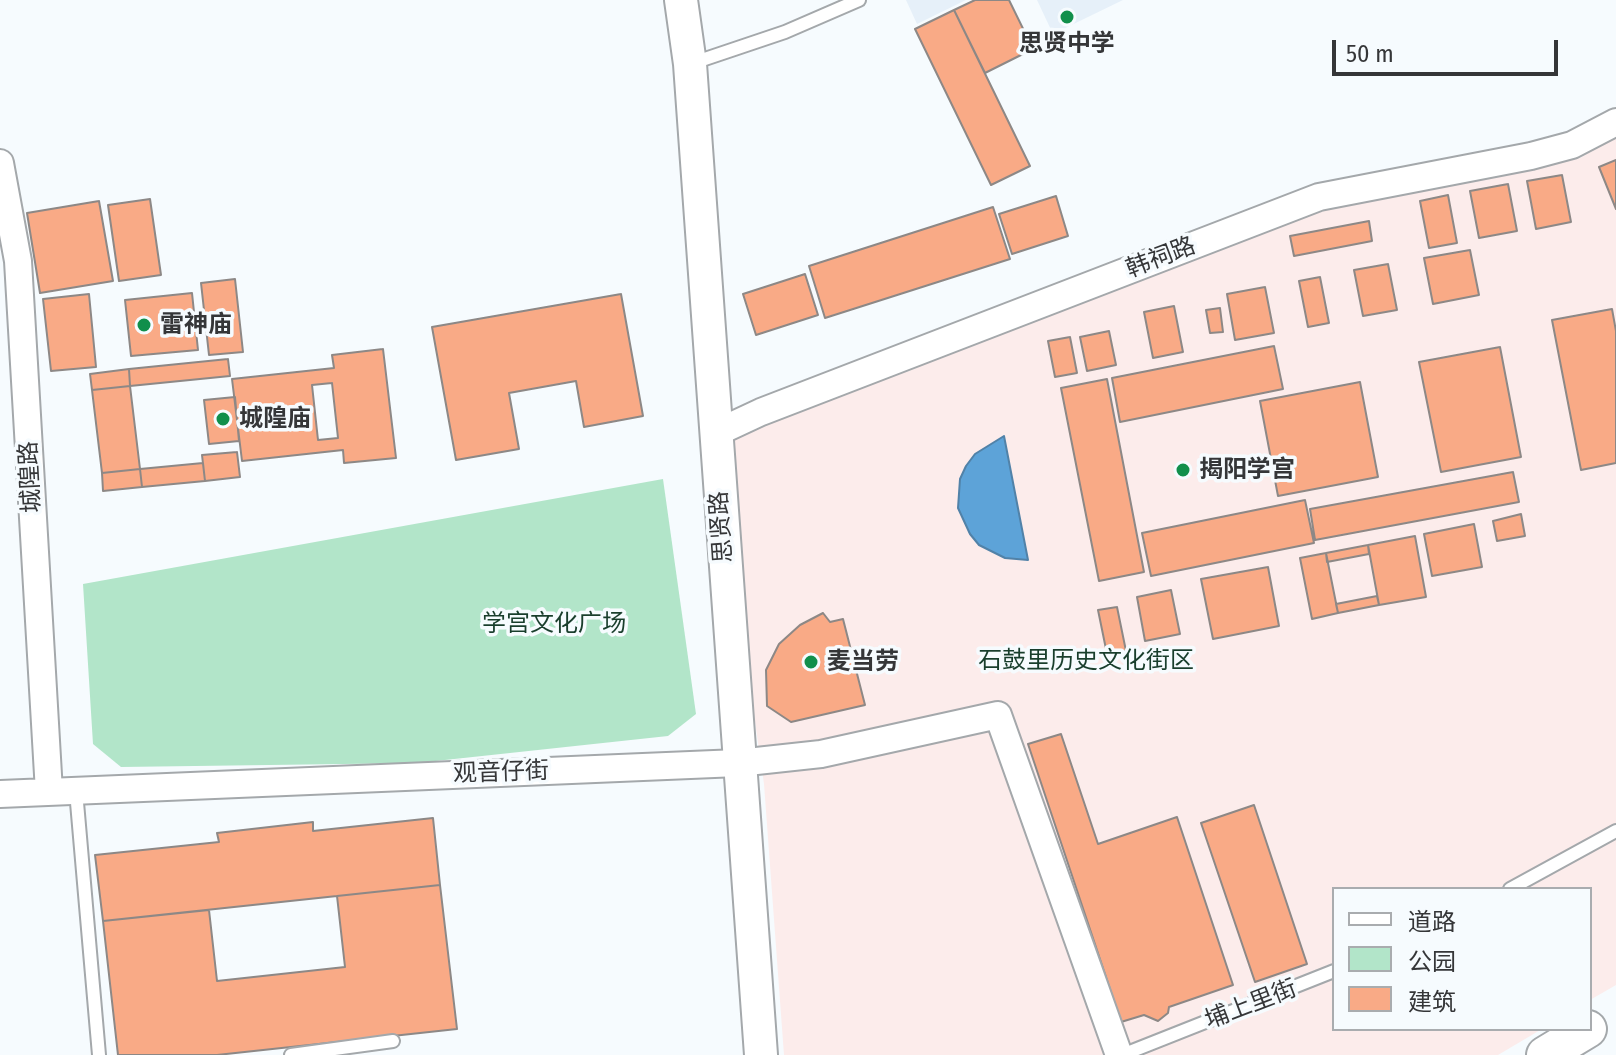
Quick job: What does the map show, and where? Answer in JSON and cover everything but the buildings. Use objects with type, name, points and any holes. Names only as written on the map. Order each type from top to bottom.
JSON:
[{"type":"main road","points":[[1592,1026],[1616,1012]]},
{"type":"main road","points":[[1545,1055],[1584,1031]]},
{"type":"street","name":"思贤路","points":[[681,0],[690,64],[761,1055]]},
{"type":"street","name":"韩祠路","points":[[716,433],[775,406],[1319,197],[1531,156],[1572,145],[1616,122]]},
{"type":"street","name":"城隍路","points":[[0,163],[18,261],[49,792]]},
{"type":"street","name":"观音仔街","points":[[0,794],[738,763],[821,754],[998,715],[1120,1055]]},
{"type":"lane","points":[[690,64],[785,32],[859,0]]},
{"type":"lane","points":[[76,791],[99,1055]]},
{"type":"lane","points":[[1514,887],[1616,831]]},
{"type":"lane","name":"埔上里街","points":[[1120,1055],[1332,972]]},
{"type":"lane","points":[[291,1055],[393,1041]]},
{"type":"shaded area","name":"思贤中学","points":[[906,0],[966,0],[917,24]]},
{"type":"shaded area","name":"思贤中学","points":[[1037,0],[1123,0],[1053,34]]},
{"type":"shaded area","name":"石鼓里历史文化街区","points":[[1616,136],[1616,985],[1592,999],[1592,887],[1332,887],[1332,1031],[1539,1031],[1498,1055],[784,1055],[764,784],[753,708],[734,434],[866,381],[909,371],[1305,203],[1580,158]]},
{"type":"green space","name":"学宫文化广场","points":[[663,479],[696,714],[668,736],[417,763],[121,767],[93,744],[83,584]]},
{"type":"water","points":[[1004,436],[1028,560],[1005,558],[979,545],[958,508],[960,479],[966,466],[975,454]]},
{"type":"place","name":"思贤中学","points":[[1067,17]]},
{"type":"place","name":"雷神庙","points":[[144,325]]},
{"type":"place","name":"城隍庙","points":[[223,419]]},
{"type":"place","name":"揭阳学宫","points":[[1183,470]]},
{"type":"place","name":"麦当劳","points":[[811,662]]}]
